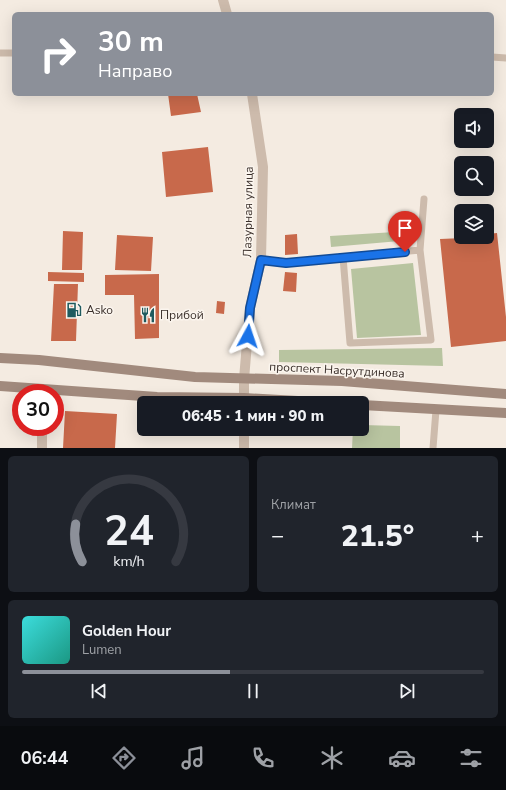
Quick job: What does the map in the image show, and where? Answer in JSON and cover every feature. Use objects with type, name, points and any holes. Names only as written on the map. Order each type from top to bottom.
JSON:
[{"type":"main road","name":"проспект Насрутдинова","points":[[0,358],[39,360],[195,377],[342,381],[506,394]]},
{"type":"main road","points":[[0,386],[12,387]]},
{"type":"main road","points":[[64,392],[138,396]]},
{"type":"main road","points":[[369,405],[506,413]]},
{"type":"street","points":[[223,0],[226,12]]},
{"type":"street","name":"Лазурная улица","points":[[244,396],[244,378],[250,308],[261,260],[263,168],[252,96]]},
{"type":"street","points":[[42,436],[42,448]]},
{"type":"street","points":[[244,436],[244,448]]},
{"type":"lane","points":[[0,53],[12,53]]},
{"type":"lane","points":[[494,57],[506,58]]},
{"type":"lane","points":[[343,257],[350,342],[431,340],[420,250],[424,199]]},
{"type":"lane","points":[[261,260],[286,263],[420,250]]},
{"type":"lane","points":[[433,448],[436,410]]},
{"type":"green space","points":[[411,231],[411,240],[331,247],[330,236]]},
{"type":"green space","points":[[413,263],[421,335],[357,338],[351,269]]},
{"type":"green space","points":[[442,348],[443,366],[279,362],[279,350]]},
{"type":"green space","points":[[369,425],[400,426],[400,448],[352,448],[353,436],[369,436]]},
{"type":"building","points":[[168,96],[197,96],[201,112],[171,116]]},
{"type":"building","points":[[208,147],[213,192],[166,197],[162,152]]},
{"type":"building","points":[[63,231],[83,232],[82,270],[62,270]]},
{"type":"building","points":[[494,233],[497,233],[506,317],[506,341],[451,347],[440,239],[454,238],[454,244],[494,244]]},
{"type":"building","points":[[297,234],[298,254],[285,255],[285,235]]},
{"type":"building","points":[[117,235],[153,237],[151,271],[115,270]]},
{"type":"building","points":[[48,272],[84,273],[84,282],[48,281]]},
{"type":"building","points":[[285,272],[297,273],[296,292],[283,291]]},
{"type":"building","points":[[159,274],[159,338],[135,339],[134,295],[105,295],[105,275]]},
{"type":"building","points":[[54,284],[78,284],[76,341],[51,341]]},
{"type":"building","points":[[217,301],[225,302],[224,314],[216,313]]},
{"type":"building","points":[[65,411],[117,414],[115,448],[63,448]]},
{"type":"place","name":"Asko","points":[[74,310]]},
{"type":"place","name":"Прибой","points":[[148,315]]},
{"type":"route","points":[[248,336],[250,308],[261,260],[286,263],[405,252]]}]
